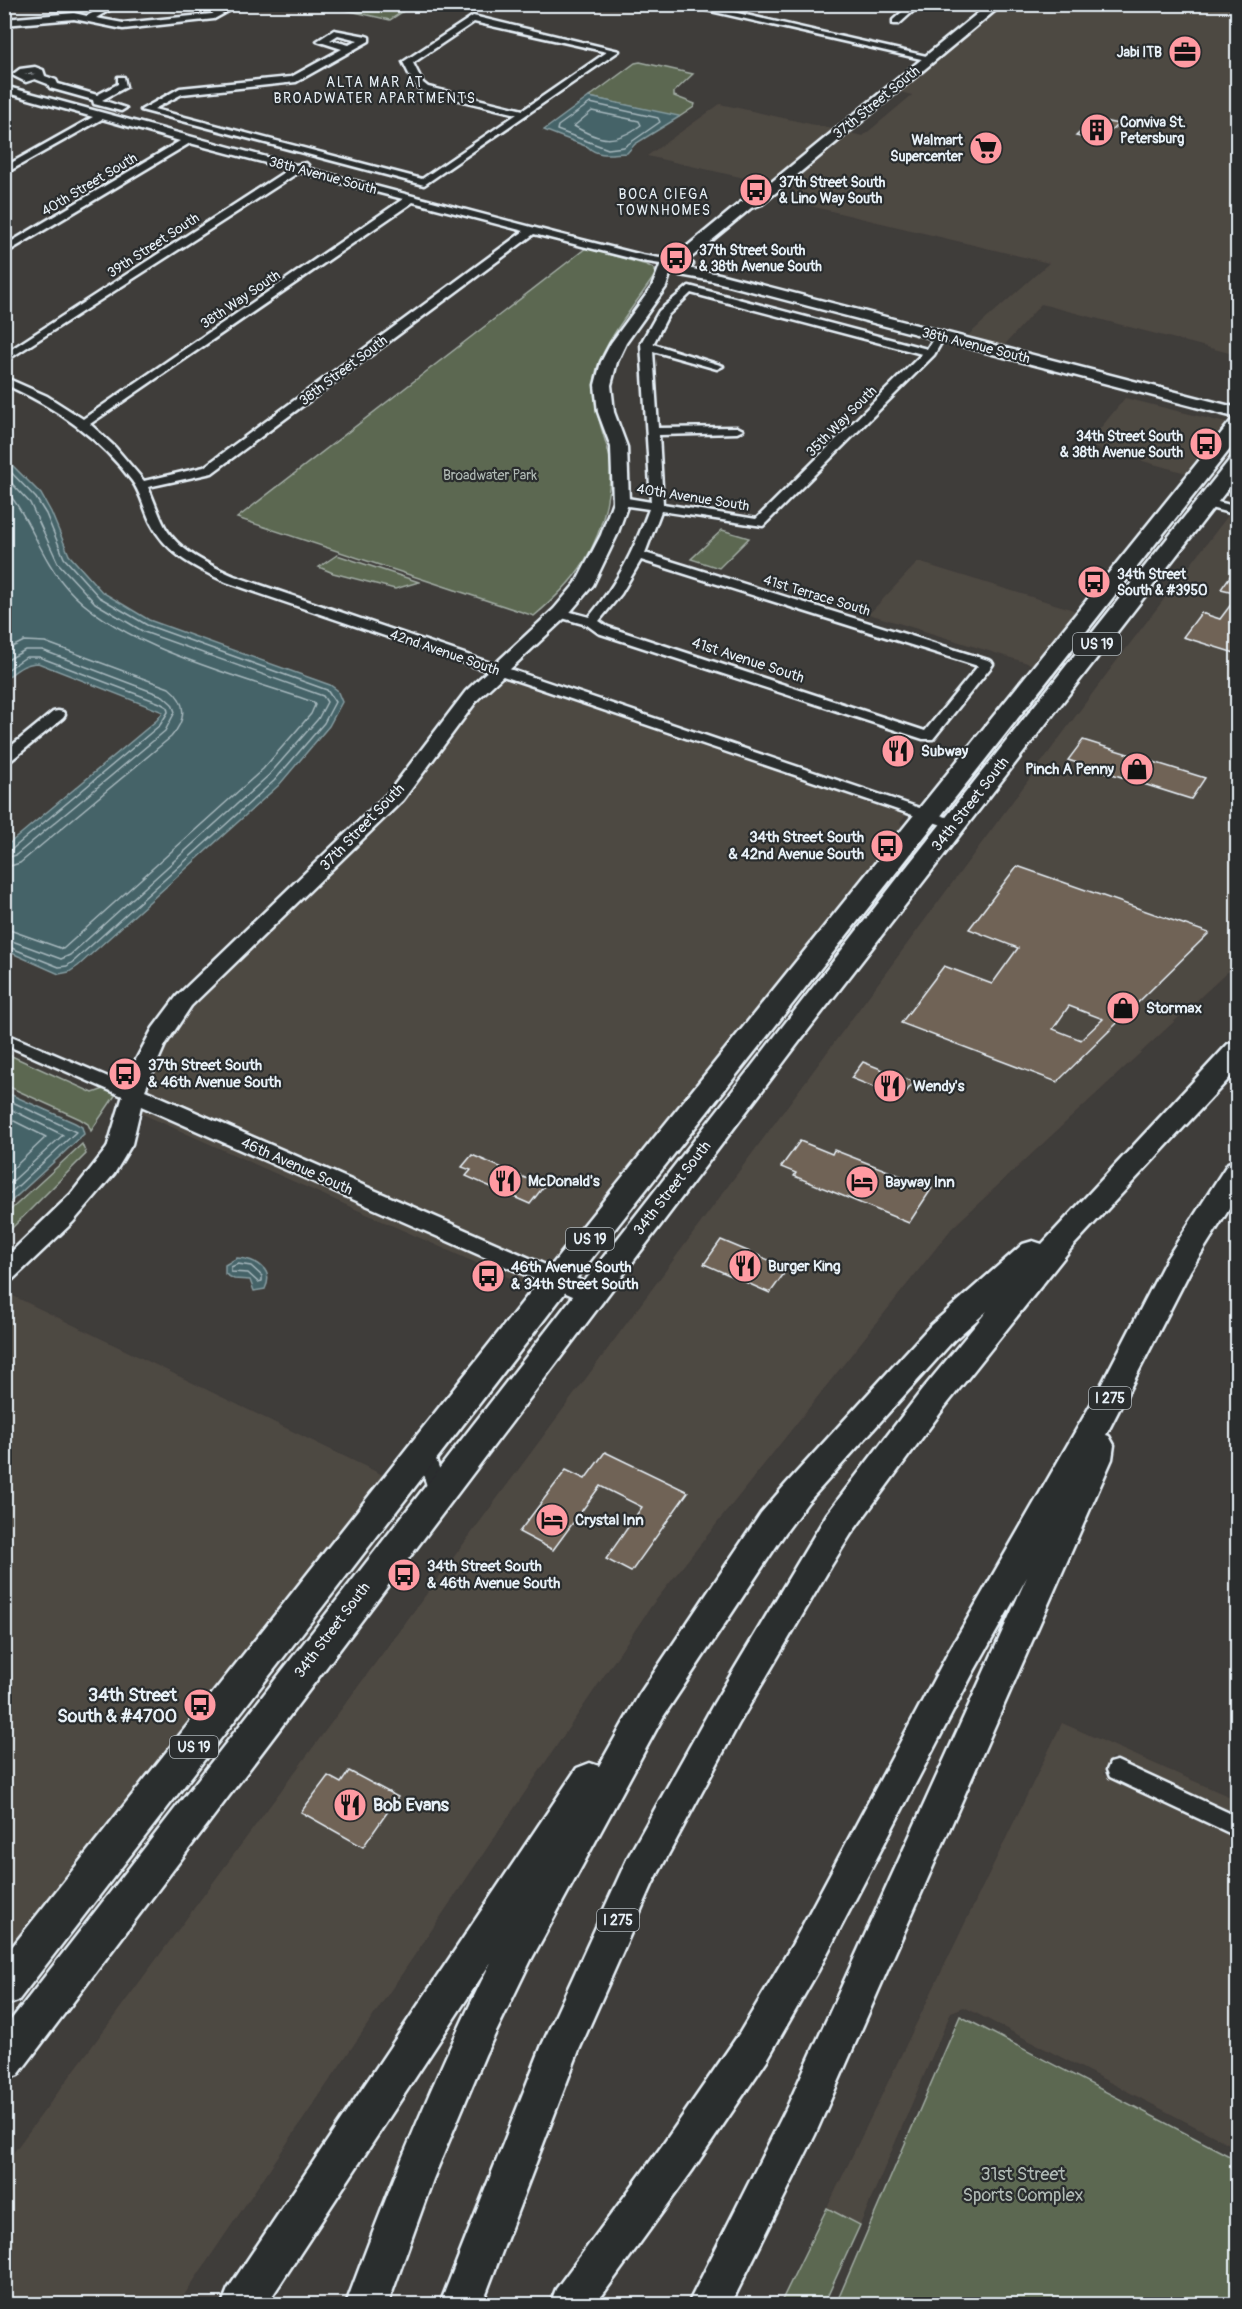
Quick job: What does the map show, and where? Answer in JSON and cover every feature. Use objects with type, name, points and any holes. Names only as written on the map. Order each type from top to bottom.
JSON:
[{"type":"highway","name":"34th Street South","points":[[4,1988],[789,987],[1238,425]]},
{"type":"highway","name":"34th Street South","points":[[4,2061],[590,1294],[953,824],[1238,462]]},
{"type":"highway","points":[[1143,584],[1137,571],[1152,551],[1152,534]]},
{"type":"highway","points":[[1103,636],[1100,617],[1122,588],[1118,578]]},
{"type":"highway","points":[[788,1038],[782,1035],[781,1029],[789,1011],[789,987]]},
{"type":"highway","points":[[753,1083],[754,1062],[768,1040],[768,1035],[757,1028]]},
{"type":"highway","name":"I 275","points":[[461,2304],[561,2045],[640,1871],[726,1714],[819,1556],[839,1524],[998,1317],[1063,1238],[1238,1051]]},
{"type":"highway","name":"I 275","points":[[576,2298],[753,2047],[805,1958],[961,1662],[1105,1408],[1178,1266],[1238,1170]]},
{"type":"highway","points":[[367,2304],[412,2177],[471,2042],[518,1947],[651,1706],[774,1523],[797,1493],[942,1332],[1118,1178]]},
{"type":"highway","points":[[709,2304],[801,2121],[1096,1459],[1105,1408]]},
{"type":"highway","points":[[243,2304],[588,1781],[651,1706]]},
{"type":"street","points":[[88,19],[115,4]]},
{"type":"street","points":[[4,22],[61,16],[88,19],[116,26],[131,26],[214,16],[237,4]]},
{"type":"street","points":[[684,4],[930,58]]},
{"type":"street","points":[[896,22],[917,4]]},
{"type":"street","name":"37th Street South","points":[[4,1274],[102,1174],[118,1150],[128,1124],[133,1094],[161,1033],[184,1001],[396,796],[472,695],[560,613],[584,585],[609,535],[621,501],[619,447],[606,412],[603,385],[609,362],[619,343],[676,269],[755,207],[757,201],[997,4]]},
{"type":"street","points":[[473,19],[614,51],[525,113],[424,89],[408,62],[473,19]]},
{"type":"street","name":"38th Avenue South","points":[[351,48],[292,80],[180,91],[146,110],[424,182],[525,113]]},
{"type":"street","points":[[4,73],[18,74],[35,70],[41,73],[37,78],[53,82],[53,87],[98,98],[123,85],[121,79]]},
{"type":"street","name":"38th Avenue South","points":[[4,89],[188,140],[642,258],[676,269],[1238,414]]},
{"type":"street","points":[[98,98],[97,102],[121,108]]},
{"type":"street","points":[[4,171],[101,116]]},
{"type":"street","name":"40th Street South","points":[[4,251],[188,140]]},
{"type":"street","name":"39th Street South","points":[[4,359],[299,169],[317,155]]},
{"type":"street","name":"38th Way South","points":[[84,423],[412,198]]},
{"type":"street","name":"38th Street South","points":[[141,485],[208,470],[532,230]]},
{"type":"street","points":[[592,622],[615,594],[638,555],[657,505],[647,346],[663,313],[689,289],[930,353]]},
{"type":"street","name":"35th Way South","points":[[759,523],[930,353],[940,336]]},
{"type":"street","points":[[647,346],[717,366]]},
{"type":"street","name":"42nd Avenue South","points":[[4,380],[57,406],[84,423],[141,485],[163,533],[180,552],[200,565],[230,579],[953,824]]},
{"type":"street","points":[[653,432],[737,430]]},
{"type":"street","name":"40th Avenue South","points":[[621,501],[759,523]]},
{"type":"street","points":[[1206,502],[1238,511]]},
{"type":"street","name":"41st Terrace South","points":[[638,555],[986,664],[928,736]]},
{"type":"street","name":"41st Avenue South","points":[[560,613],[592,622],[603,630],[928,736]]},
{"type":"street","points":[[4,759],[58,715]]},
{"type":"street","name":"46th Avenue South","points":[[4,1038],[590,1294]]},
{"type":"street","points":[[424,1450],[438,1492]]},
{"type":"street","points":[[1117,1770],[1238,1828]]},
{"type":"street","points":[[84,1887],[120,1909]]},
{"type":"shaded area","points":[[1002,5],[1237,5],[1237,355],[1041,304],[1001,349],[964,339],[1049,263],[785,200],[796,190],[780,186],[845,132],[863,136],[912,95],[896,91]]},
{"type":"shaded area","points":[[720,104],[837,130],[771,184],[647,156]]},
{"type":"shaded area","points":[[1125,398],[1226,423],[1186,473],[1092,447],[1094,436]]},
{"type":"shaded area","points":[[1230,513],[1237,515],[1237,963],[952,1228],[652,1605],[178,2304],[5,2304],[5,2164],[1109,671]]},
{"type":"shaded area","points":[[918,562],[1077,611],[1034,665],[869,614]]},
{"type":"shaded area","points":[[500,676],[907,814],[900,823],[903,825],[555,1270],[142,1090],[158,1053],[191,1004]]},
{"type":"shaded area","points":[[139,1105],[545,1283],[539,1291],[138,1112]]},
{"type":"shaded area","points":[[5,1292],[391,1479],[5,1972]]},
{"type":"shaded area","points":[[1062,1723],[1237,1800],[1237,1817],[1112,1757],[1103,1774],[1237,1839],[1237,2148],[964,2007],[951,2012],[860,2225],[827,2208]]},
{"type":"green space","points":[[323,5],[413,5],[390,20]]},
{"type":"green space","points":[[640,62],[693,74],[674,92],[674,96],[695,104],[694,107],[679,117],[589,97],[635,63]]},
{"type":"green space","name":"Broadwater Park","points":[[586,248],[647,265],[655,269],[655,275],[607,345],[597,368],[595,402],[611,467],[608,494],[599,531],[592,548],[574,577],[534,616],[237,518]]},
{"type":"green space","points":[[722,530],[749,538],[719,568],[691,559]]},
{"type":"green space","points":[[337,555],[419,582],[395,589],[333,573],[319,567]]},
{"type":"green space","points":[[5,1053],[93,1093],[104,1089],[116,1094],[91,1131],[88,1124],[80,1119],[5,1085]]},
{"type":"green space","points":[[82,1144],[86,1154],[5,1235],[5,1215]]},
{"type":"green space","name":"31st Street Sports Complex","points":[[960,2016],[1237,2160],[1237,2304],[836,2304]]},
{"type":"green space","points":[[827,2208],[860,2225],[824,2304],[780,2304]]},
{"type":"water","points":[[589,97],[679,117],[635,144],[627,153],[597,153],[588,147],[544,130]]},
{"type":"water","points":[[4,457],[41,494],[69,555],[102,592],[149,620],[330,685],[337,690],[342,702],[329,726],[279,785],[78,966],[69,972],[59,974],[5,950],[5,847],[157,720],[163,712],[38,663],[24,666],[5,679]]},
{"type":"water","points":[[5,1092],[75,1123],[82,1127],[84,1134],[5,1207]]},
{"type":"water","points":[[237,1258],[250,1260],[262,1266],[267,1276],[265,1289],[254,1291],[250,1280],[234,1279],[225,1274],[225,1265]]},
{"type":"building","name":"Conviva St. Petersburg","points":[[1094,119],[1118,124],[1101,141],[1076,136]]},
{"type":"building","points":[[1238,565],[1238,593],[1221,589]]},
{"type":"building","points":[[1238,595],[1238,654],[1183,637],[1201,613],[1220,619]]},
{"type":"building","name":"Pinch A Penny","points":[[1083,740],[1205,778],[1191,799],[1068,760]]},
{"type":"building","points":[[1017,866],[1209,933],[1057,1082],[901,1023],[944,966],[992,984],[1018,948],[969,929]],"holes":[[[1069,1006],[1103,1019],[1081,1040],[1053,1029]]]},
{"type":"building","name":"Wendy's","points":[[863,1062],[914,1082],[901,1098],[851,1078]]},
{"type":"building","name":"Bayway Inn","points":[[800,1141],[832,1154],[834,1150],[932,1188],[909,1223],[794,1176],[796,1173],[781,1167]]},
{"type":"building","name":"McDonald's","points":[[472,1155],[544,1186],[530,1204],[466,1176],[471,1170],[462,1167]]},
{"type":"building","name":"Burger King","points":[[721,1240],[788,1268],[770,1293],[704,1264]]},
{"type":"building","name":"Crystal Inn","points":[[605,1452],[688,1492],[631,1572],[606,1559],[642,1507],[600,1486],[553,1550],[519,1532],[566,1470],[585,1479]]},
{"type":"building","name":"Bob Evans","points":[[349,1771],[398,1797],[363,1847],[301,1812],[328,1776],[341,1783]]},
{"type":"place","name":"Jabi ITB","points":[[1185,52]]},
{"type":"place","name":"Conviva St. Petersburg","points":[[1097,130]]},
{"type":"place","name":"Walmart Supercenter","points":[[986,148]]},
{"type":"place","name":"37th Street South & Lino Way South","points":[[756,190]]},
{"type":"place","name":"37th Street South & 38th Avenue South","points":[[676,258]]},
{"type":"place","name":"34th Street South & 38th Avenue South","points":[[1206,444]]},
{"type":"place","name":"34th Street South & #3950","points":[[1094,582]]},
{"type":"place","name":"Subway","points":[[898,751]]},
{"type":"place","name":"Pinch A Penny","points":[[1137,769]]},
{"type":"place","name":"34th Street South & 42nd Avenue South","points":[[887,846]]},
{"type":"place","name":"Stormax","points":[[1123,1008]]},
{"type":"place","name":"37th Street South & 46th Avenue South","points":[[125,1074]]},
{"type":"place","name":"Wendy's","points":[[890,1086]]},
{"type":"place","name":"McDonald's","points":[[505,1181]]},
{"type":"place","name":"Bayway Inn","points":[[862,1182]]},
{"type":"place","name":"Burger King","points":[[745,1266]]},
{"type":"place","name":"46th Avenue South & 34th Street South","points":[[488,1276]]},
{"type":"place","name":"Crystal Inn","points":[[552,1520]]},
{"type":"place","name":"34th Street South & 46th Avenue South","points":[[404,1575]]},
{"type":"place","name":"34th Street South & #4700","points":[[200,1705]]},
{"type":"place","name":"Bob Evans","points":[[350,1805]]},
{"type":"district","name":"ALTA MAR AT BROADWATER APARTMENTS","points":[[375,90]]},
{"type":"district","name":"BOCA CIEGA TOWNHOMES","points":[[664,202]]}]
